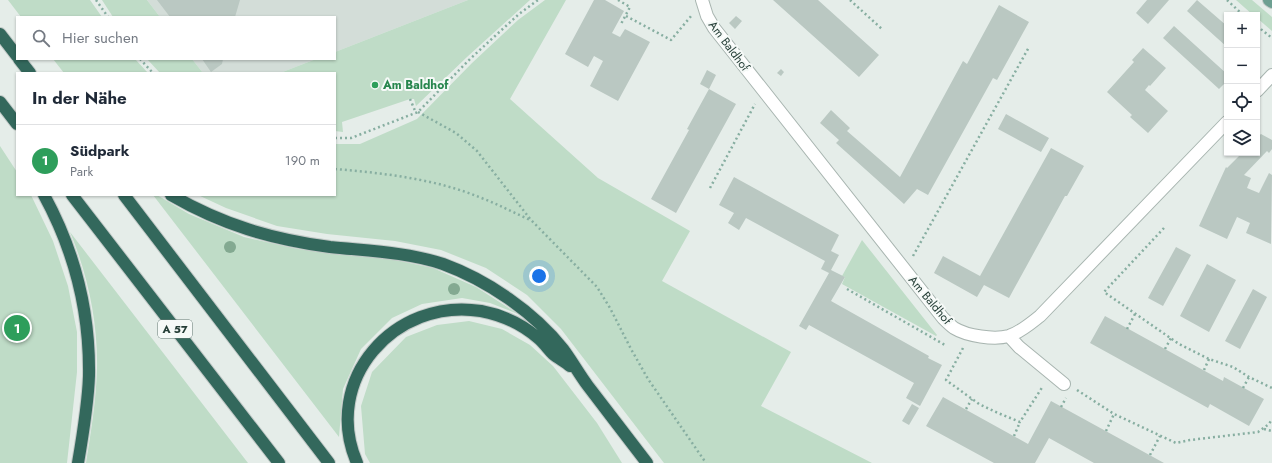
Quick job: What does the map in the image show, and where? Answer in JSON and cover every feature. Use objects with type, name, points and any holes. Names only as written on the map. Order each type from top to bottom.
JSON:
[{"type":"highway","points":[[0,34],[16,55]]},
{"type":"highway","points":[[20,60],[29,72]]},
{"type":"highway","points":[[0,102],[16,123]]},
{"type":"highway","points":[[8,113],[16,133]]},
{"type":"highway","points":[[45,196],[52,209],[76,272],[87,322],[89,376],[86,412],[78,463]]},
{"type":"highway","name":"A 57","points":[[73,196],[279,463]]},
{"type":"highway","points":[[125,196],[329,463]]},
{"type":"highway","points":[[173,196],[216,218],[264,235],[296,242],[389,252],[416,257],[443,264],[494,289],[518,305],[562,348],[578,372],[647,463]]},
{"type":"highway","points":[[357,463],[353,454],[348,429],[349,400],[357,374],[372,352],[392,333],[414,319],[435,312],[458,310],[481,311],[502,317],[521,326],[538,338],[554,354],[578,372]]},
{"type":"street","name":"Am Baldhof","points":[[702,1],[707,16],[714,28],[905,271],[943,318],[954,328],[969,335],[987,337],[1009,336],[1025,328],[1040,316],[1224,125]]},
{"type":"street","points":[[1260,88],[1272,75]]},
{"type":"street","points":[[1009,336],[1019,348],[1064,384]]},
{"type":"path","points":[[96,0],[107,16]]},
{"type":"path","points":[[336,138],[351,138],[417,112],[470,59],[519,14],[538,0]]},
{"type":"path","points":[[618,0],[630,7],[621,24]]},
{"type":"path","points":[[850,0],[883,30]]},
{"type":"path","points":[[1227,0],[1240,12]]},
{"type":"path","points":[[626,16],[671,40],[702,1]]},
{"type":"path","points":[[1260,28],[1272,38]]},
{"type":"path","points":[[905,271],[1030,47]]},
{"type":"path","points":[[141,60],[152,72]]},
{"type":"path","points":[[710,188],[762,90]]},
{"type":"path","points":[[410,99],[417,112],[456,133],[477,151],[530,220],[597,288],[610,308],[648,379],[706,463]]},
{"type":"path","points":[[336,169],[393,175],[445,186],[479,197],[530,220]]},
{"type":"path","points":[[1164,228],[1104,292],[1190,350],[1209,359],[1233,367],[1249,377],[1272,388]]},
{"type":"path","points":[[847,289],[944,345]]},
{"type":"path","points":[[1127,328],[1135,314]]},
{"type":"path","points":[[969,335],[946,380],[972,399],[998,413],[1020,422]]},
{"type":"path","points":[[1164,349],[1171,338]]},
{"type":"path","points":[[1204,370],[1209,359]]},
{"type":"path","points":[[1014,436],[1020,422],[1051,373]]},
{"type":"path","points":[[1243,388],[1249,377]]},
{"type":"path","points":[[1064,384],[1075,389],[1114,414],[1176,443],[1258,432],[1264,429],[1272,419]]},
{"type":"path","points":[[966,409],[972,399]]},
{"type":"path","points":[[1106,431],[1114,414]]},
{"type":"path","points":[[1264,429],[1272,431]]},
{"type":"path","points":[[1150,455],[1160,436]]},
{"type":"shaded area","points":[[147,0],[468,0],[336,52],[336,16],[159,16]]},
{"type":"shaded area","points":[[193,60],[313,60],[283,72],[202,72]]},
{"type":"green space","points":[[8,0],[90,0],[101,16],[20,16]]},
{"type":"green space","points":[[102,0],[147,0],[159,16],[112,16]]},
{"type":"green space","points":[[468,0],[530,0],[416,106],[414,99],[410,99],[342,122],[343,132],[336,131],[336,72],[283,72],[313,60],[336,60],[336,52]]},
{"type":"green space","points":[[545,0],[566,0],[510,99],[598,178],[690,231],[662,281],[791,352],[761,406],[872,463],[664,463],[561,329],[527,295],[486,268],[441,250],[395,241],[327,234],[277,226],[226,208],[200,196],[336,196],[336,144],[360,144],[417,119],[472,63],[518,20]]},
{"type":"green space","points":[[1236,0],[1252,0],[1272,17],[1272,31],[1260,21],[1260,12],[1250,12]]},
{"type":"green space","points":[[54,60],[136,60],[147,72],[63,72]]},
{"type":"green space","points":[[148,60],[193,60],[202,72],[159,72]]},
{"type":"green space","points":[[0,146],[16,170],[16,196],[31,196],[53,241],[68,286],[77,332],[77,372],[67,463],[0,463]]},
{"type":"green space","points":[[154,196],[159,196],[189,214],[244,237],[298,249],[386,258],[433,268],[476,287],[518,314],[490,303],[462,298],[422,304],[392,318],[361,349],[343,389],[339,437]]},
{"type":"green space","points":[[70,232],[248,463],[86,463],[96,393],[96,334],[87,282]]},
{"type":"green space","points":[[862,240],[937,335],[936,336],[842,284],[845,277],[842,276]]},
{"type":"green space","points":[[469,321],[502,329],[530,345],[553,366],[597,423],[622,463],[370,463],[365,454],[361,406],[372,372],[406,337],[437,325]]},
{"type":"building","points":[[157,0],[240,0],[235,16],[169,16]]},
{"type":"building","points":[[594,0],[605,0],[624,11],[612,33],[620,37],[625,29],[650,42],[618,101],[590,86],[603,61],[594,56],[588,67],[565,54]]},
{"type":"building","points":[[773,0],[818,0],[879,55],[859,77]]},
{"type":"building","points":[[1147,0],[1169,0],[1148,24],[1136,13]]},
{"type":"building","points":[[1197,0],[1224,23],[1224,44],[1187,11]]},
{"type":"building","points":[[999,5],[1029,22],[997,80],[993,78],[928,195],[917,189],[904,204],[836,143],[839,140],[820,123],[831,110],[850,128],[847,131],[900,177],[963,61],[967,64]]},
{"type":"building","points":[[736,16],[742,21],[735,29],[729,23]]},
{"type":"building","points":[[1174,26],[1224,71],[1224,84],[1219,89],[1163,38]]},
{"type":"building","points":[[1143,48],[1166,68],[1145,90],[1168,111],[1148,133],[1130,117],[1132,115],[1107,92],[1134,62],[1132,60]]},
{"type":"building","points":[[203,60],[223,60],[222,64],[211,72]]},
{"type":"building","points":[[781,69],[784,72],[781,76],[777,73]]},
{"type":"building","points":[[707,70],[716,75],[709,89],[700,84]]},
{"type":"building","points":[[709,89],[736,104],[676,213],[651,199],[689,130],[687,129]]},
{"type":"building","points":[[1006,114],[1049,138],[1041,152],[998,129]]},
{"type":"building","points":[[1260,135],[1272,140],[1272,149],[1269,153],[1267,151],[1244,175],[1251,178],[1247,188],[1259,193],[1269,173],[1272,175],[1271,244],[1246,233],[1250,223],[1237,217],[1227,239],[1199,226],[1226,167],[1227,168],[1239,156],[1260,156]]},
{"type":"building","points":[[1051,148],[1084,166],[1067,196],[1065,196],[1009,298],[984,285],[977,297],[934,273],[943,256],[980,276]]},
{"type":"building","points":[[734,177],[839,235],[831,251],[839,255],[831,270],[845,277],[831,301],[929,356],[928,358],[942,365],[920,406],[906,398],[914,383],[809,325],[806,330],[799,326],[829,273],[821,269],[825,261],[746,218],[739,230],[728,223],[734,213],[719,205]]},
{"type":"building","points":[[1176,247],[1191,255],[1163,306],[1148,298]]},
{"type":"building","points":[[1207,264],[1236,280],[1209,332],[1180,316]]},
{"type":"building","points":[[1253,289],[1267,297],[1240,349],[1225,341]]},
{"type":"building","points":[[1105,316],[1223,381],[1224,377],[1264,399],[1249,426],[1210,404],[1208,408],[1090,343]]},
{"type":"building","points":[[943,397],[1028,444],[1051,401],[1164,463],[1094,463],[1049,438],[1035,463],[994,463],[926,426]]},
{"type":"building","points":[[912,404],[919,408],[909,425],[902,421]]},
{"type":"place","name":"Am Baldhof","points":[[375,85]]},
{"type":"place","name":"Südpark","points":[[17,328]]}]
